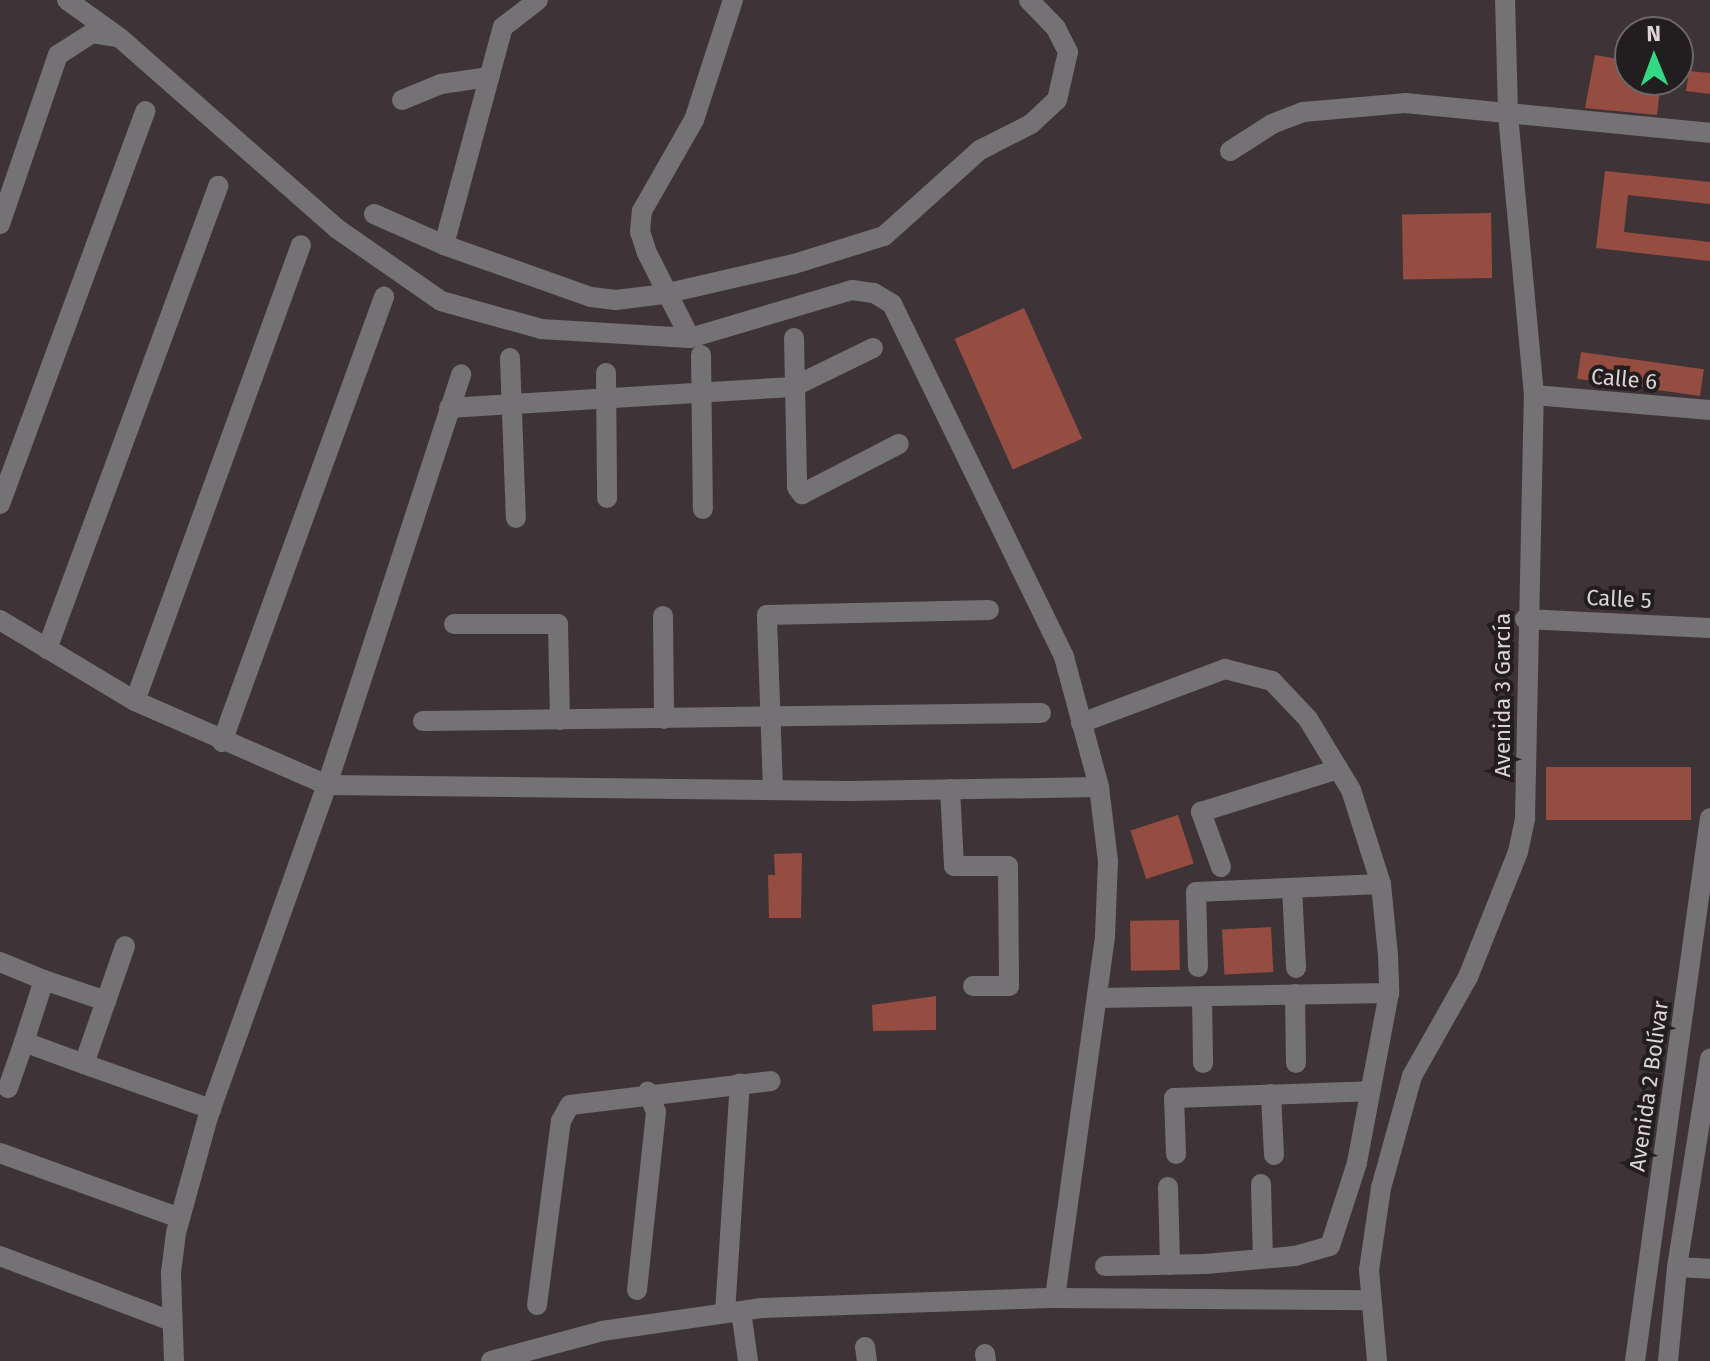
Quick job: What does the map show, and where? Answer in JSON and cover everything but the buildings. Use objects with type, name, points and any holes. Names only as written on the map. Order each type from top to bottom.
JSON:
[{"type":"street","points":[[67,0],[120,38],[336,228],[441,301],[541,329],[696,347],[852,290],[874,293],[892,304],[1064,657],[1099,787],[1108,861],[1097,998],[1055,1298]]},
{"type":"street","points":[[444,245],[503,27],[538,0]]},
{"type":"street","points":[[703,509],[701,392],[696,347],[664,294],[640,232],[642,211],[700,107],[733,0]]},
{"type":"street","points":[[374,214],[444,245],[591,297],[664,294],[794,264],[884,236],[980,150],[1043,117],[1063,87],[1068,52],[1056,28],[1029,0]]},
{"type":"street","name":"Avenida 3 García","points":[[1377,1361],[1370,1300],[1381,1188],[1412,1076],[1468,977],[1518,852],[1529,773],[1525,619],[1534,395],[1508,113],[1505,0]]},
{"type":"street","points":[[0,224],[58,55],[92,33],[120,38]]},
{"type":"street","points":[[402,100],[441,84],[489,77]]},
{"type":"street","points":[[1230,151],[1272,124],[1303,112],[1405,103],[1710,133]]},
{"type":"street","points":[[0,504],[145,111]]},
{"type":"street","points":[[47,649],[218,186]]},
{"type":"street","points":[[135,701],[301,245]]},
{"type":"street","points":[[222,742],[384,297]]},
{"type":"street","points":[[794,338],[797,487],[802,494],[899,444]]},
{"type":"street","points":[[449,408],[606,396],[793,387],[873,348]]},
{"type":"street","points":[[510,358],[516,518]]},
{"type":"street","points":[[606,373],[607,498]]},
{"type":"street","points":[[174,1361],[171,1273],[180,1218],[211,1109],[327,785],[461,374]]},
{"type":"street","name":"Calle 6","points":[[1534,395],[1710,410]]},
{"type":"street","points":[[773,790],[767,615],[989,610]]},
{"type":"street","points":[[663,616],[664,719]]},
{"type":"street","name":"Calle 5","points":[[1525,619],[1710,628]]},
{"type":"street","points":[[0,620],[135,701],[222,742],[327,785],[773,790],[1099,787]]},
{"type":"street","points":[[454,624],[558,624],[560,720]]},
{"type":"street","points":[[1081,723],[1225,669],[1272,681],[1308,719],[1351,790],[1381,884],[1389,993],[1357,1163],[1330,1246],[1263,1258],[1105,1266]]},
{"type":"street","points":[[423,721],[771,720],[1041,713]]},
{"type":"street","points":[[1221,867],[1201,812],[1338,769]]},
{"type":"street","points":[[950,789],[954,866],[1008,866],[1009,986],[973,986]]},
{"type":"street","name":"Avenida 2 Bolívar","points":[[1635,1361],[1710,818]]},
{"type":"street","points":[[1198,967],[1196,892],[1381,884]]},
{"type":"street","points":[[1292,888],[1296,968]]},
{"type":"street","points":[[84,1064],[125,946]]},
{"type":"street","points":[[0,962],[106,1001]]},
{"type":"street","points":[[8,1088],[44,980]]},
{"type":"street","points":[[1097,998],[1389,993]]},
{"type":"street","points":[[1295,994],[1296,1063]]},
{"type":"street","points":[[1202,996],[1203,1063]]},
{"type":"street","points":[[24,1042],[211,1109]]},
{"type":"street","points":[[1668,1361],[1677,1267],[1702,1161],[1710,1059]]},
{"type":"street","points":[[537,1305],[564,1112],[580,1100],[771,1081]]},
{"type":"street","points":[[740,1083],[733,1312],[748,1361]]},
{"type":"street","points":[[1176,1154],[1174,1098],[1370,1091]]},
{"type":"street","points":[[637,1290],[656,1112],[648,1092]]},
{"type":"street","points":[[1271,1094],[1274,1155]]},
{"type":"street","points":[[0,1153],[180,1218]]},
{"type":"street","points":[[1663,1164],[1702,1161]]},
{"type":"street","points":[[1261,1184],[1263,1258]]},
{"type":"street","points":[[1168,1187],[1170,1265]]},
{"type":"street","points":[[0,1256],[171,1321]]},
{"type":"street","points":[[1677,1267],[1710,1269]]},
{"type":"street","points":[[491,1361],[602,1331],[733,1312],[1055,1298],[1370,1300]]}]
